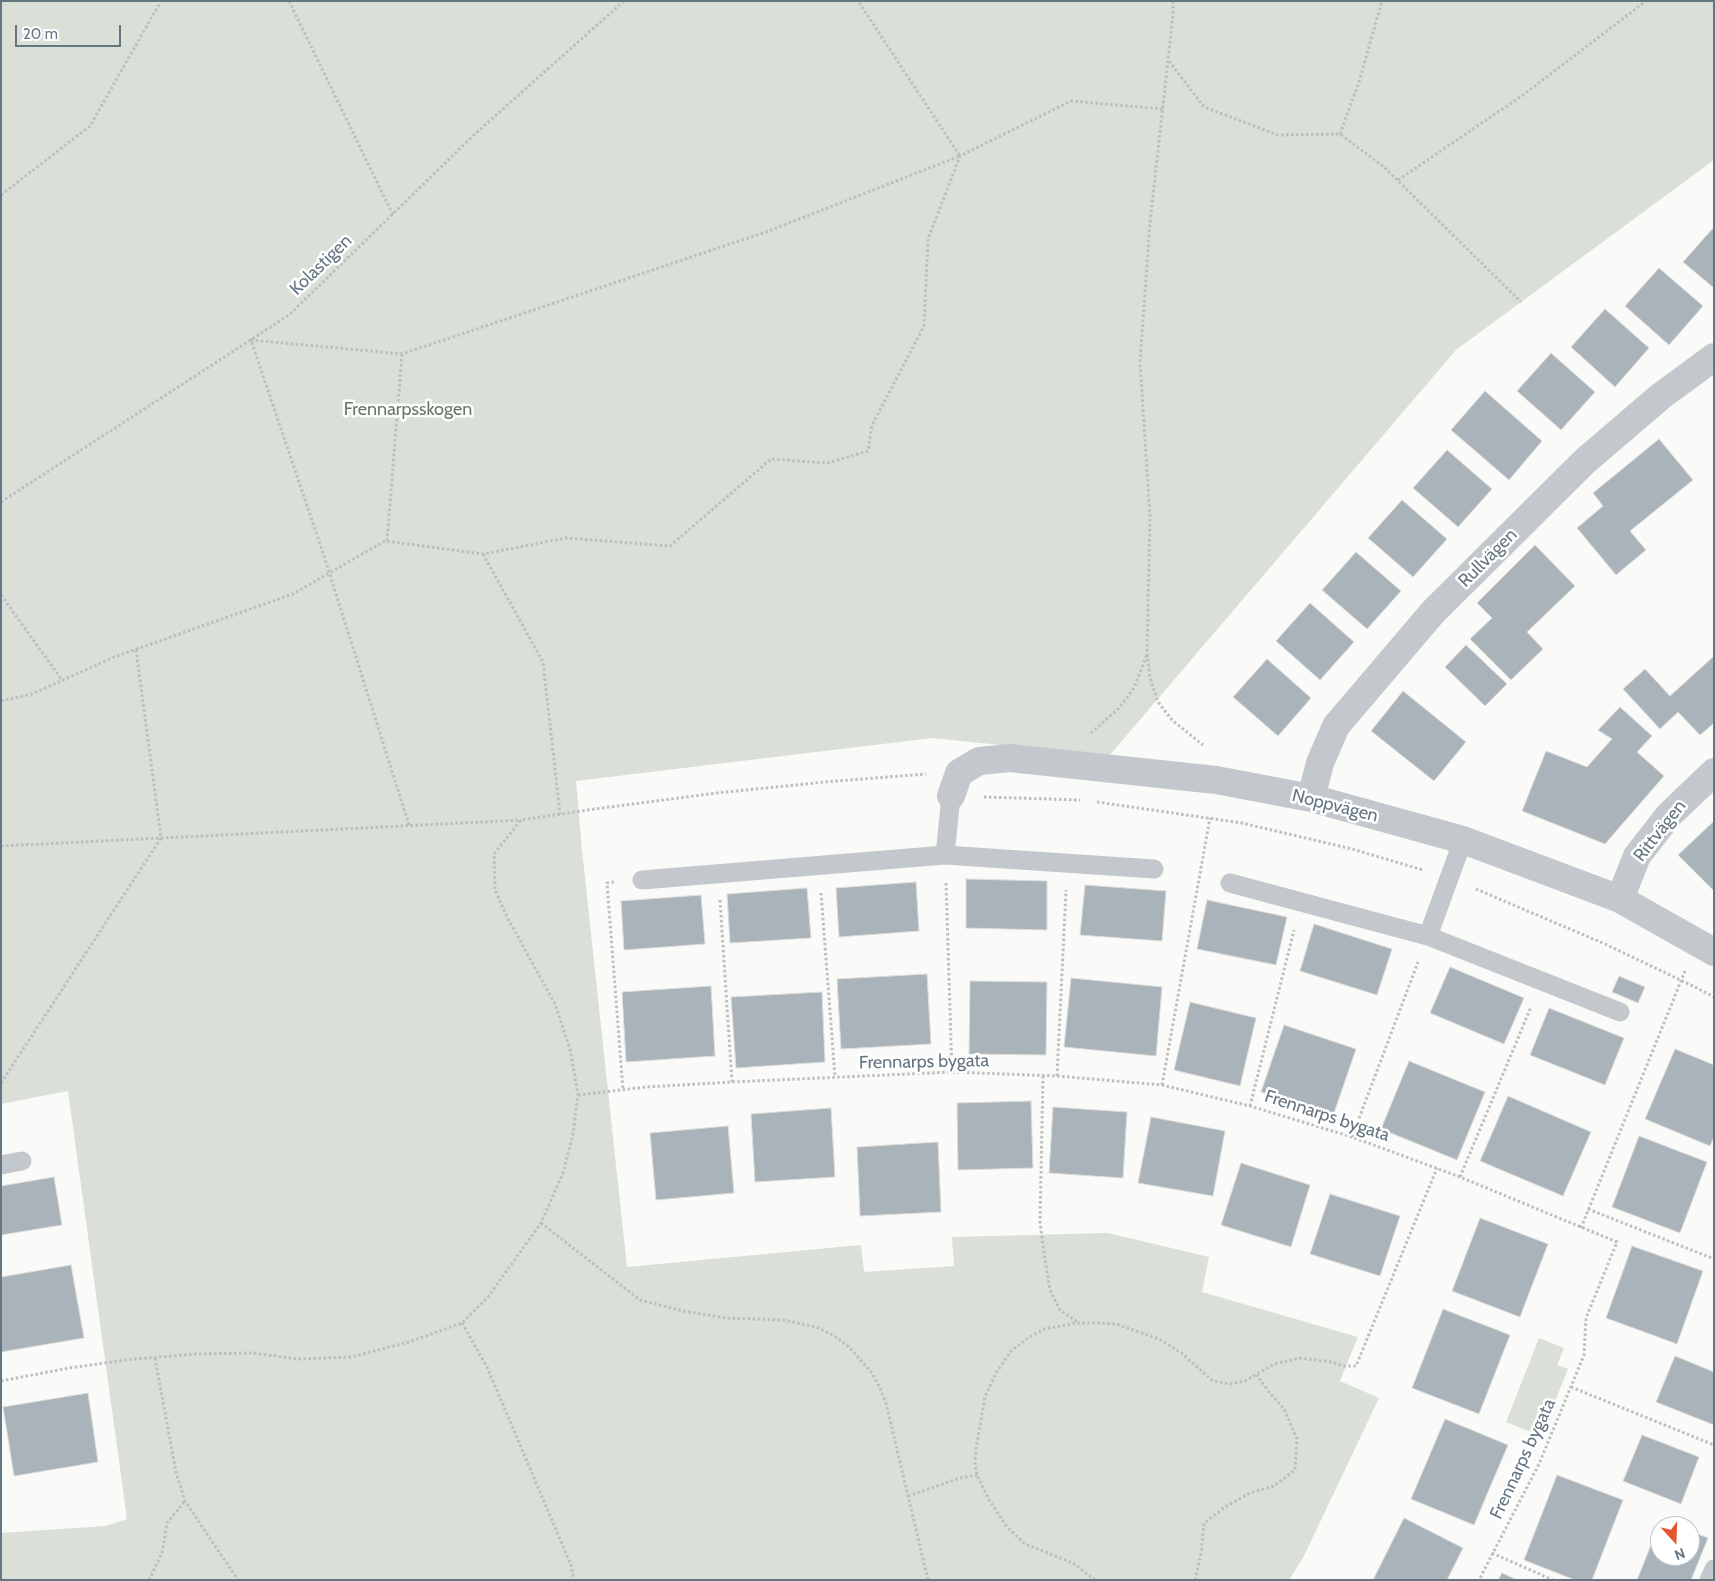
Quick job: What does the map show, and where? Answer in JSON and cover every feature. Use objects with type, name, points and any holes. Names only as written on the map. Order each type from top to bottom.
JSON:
[{"type":"street","name":"Rullvägen","points":[[1311,798],[1320,763],[1336,726],[1433,612],[1585,461],[1661,396],[1714,357]]},
{"type":"street","name":"Noppvägen","points":[[955,785],[979,761],[1010,758],[1216,780],[1311,798],[1464,840],[1620,899],[1706,948]]},
{"type":"street","name":"Rittvägen","points":[[1620,899],[1637,856],[1668,815],[1714,772]]},
{"type":"lane","points":[[945,855],[955,785]]},
{"type":"lane","points":[[1428,936],[1464,840]]},
{"type":"lane","points":[[642,880],[945,855],[1154,870]]},
{"type":"lane","points":[[1230,883],[1428,936],[1620,1012]]},
{"type":"lane","points":[[1,1165],[22,1161]]},
{"type":"lane","points":[[1709,1580],[1714,1568]]},
{"type":"path","points":[[1,195],[90,126],[161,1]]},
{"type":"path","points":[[289,1],[393,215]]},
{"type":"path","name":"Kolastigen","points":[[1,502],[289,315],[476,134],[624,1]]},
{"type":"path","points":[[858,1],[960,156]]},
{"type":"path","points":[[1173,1],[1150,223],[1140,362],[1150,517],[1147,653],[1150,678],[1158,702],[1172,720],[1218,757],[1216,780]]},
{"type":"path","points":[[1340,134],[1359,82],[1382,1]]},
{"type":"path","points":[[1398,180],[1523,94],[1646,1]]},
{"type":"path","points":[[1168,60],[1204,107],[1278,134],[1340,134],[1384,167],[1521,302]]},
{"type":"path","points":[[408,825],[330,573],[251,340],[402,354],[766,232],[960,156],[1071,101],[1163,109]]},
{"type":"path","points":[[1,701],[32,694],[136,649],[293,594],[387,541],[483,554],[566,538],[670,546],[771,459],[827,463],[868,451],[872,425],[924,326],[928,239],[960,156]]},
{"type":"path","points":[[387,541],[402,354]]},
{"type":"path","points":[[483,554],[544,662],[560,814]]},
{"type":"path","points":[[1,595],[62,680]]},
{"type":"path","points":[[1,1083],[161,838],[136,649]]},
{"type":"path","points":[[1076,766],[1079,745],[1119,708],[1134,688],[1147,653]]},
{"type":"path","points":[[1,846],[522,820],[717,793],[824,782],[955,785],[1084,800]]},
{"type":"path","points":[[1094,802],[1242,823],[1352,849],[1450,878],[1605,944],[1714,998]]},
{"type":"path","points":[[1162,1085],[1210,818]]},
{"type":"path","points":[[1,1381],[69,1368],[196,1354],[253,1353],[298,1360],[351,1357],[409,1342],[462,1323],[488,1297],[541,1222],[563,1173],[573,1134],[578,1095],[570,1049],[555,1004],[507,917],[495,890],[494,854],[522,820]]},
{"type":"path","points":[[945,855],[952,1072]]},
{"type":"path","points":[[1057,1076],[1067,863]]},
{"type":"path","points":[[818,865],[836,1077]]},
{"type":"path","points":[[718,874],[732,1082]]},
{"type":"path","points":[[607,883],[623,1090]]},
{"type":"path","points":[[1250,1106],[1301,902]]},
{"type":"path","points":[[1352,1137],[1428,936]]},
{"type":"path","points":[[1581,1228],[1681,980],[1706,948]]},
{"type":"path","points":[[1460,1177],[1542,981]]},
{"type":"path","name":"Frennarps bygata","points":[[578,1095],[646,1087],[952,1072],[1057,1076],[1162,1085],[1250,1106],[1352,1137],[1460,1177],[1617,1242],[1586,1318],[1584,1355],[1539,1464],[1479,1580]]},
{"type":"path","points":[[1043,1076],[1040,1222],[1050,1290],[1060,1310],[1079,1324]]},
{"type":"path","points":[[1095,1580],[1073,1563],[1025,1544],[1007,1527],[988,1498],[977,1474],[975,1465],[976,1448],[985,1397],[996,1373],[1011,1352],[1028,1338],[1044,1329],[1079,1324],[1116,1324],[1160,1339],[1180,1352],[1213,1381],[1230,1384],[1246,1381],[1274,1364],[1300,1358],[1332,1362],[1343,1366],[1356,1366],[1437,1168]]},
{"type":"path","points":[[1588,1209],[1714,1259]]},
{"type":"path","points":[[541,1222],[640,1300],[683,1311],[726,1318],[783,1320],[816,1327],[833,1335],[849,1347],[872,1373],[886,1403],[928,1580]]},
{"type":"path","points":[[462,1323],[487,1368],[571,1565],[574,1580]]},
{"type":"path","points":[[155,1358],[176,1472],[185,1501],[238,1580]]},
{"type":"path","points":[[1195,1580],[1201,1554],[1204,1523],[1225,1507],[1250,1494],[1274,1486],[1295,1470],[1297,1439],[1284,1409],[1257,1375]]},
{"type":"path","points":[[1571,1386],[1714,1445]]},
{"type":"path","points":[[908,1496],[977,1474]]},
{"type":"path","points":[[149,1580],[162,1553],[167,1523],[185,1501]]},
{"type":"path","points":[[1492,1554],[1553,1580]]},
{"type":"green space","name":"Frennarpsskogen","points":[[1,1],[1714,1],[1714,160],[1456,350],[1109,756],[932,738],[576,781],[627,1267],[861,1245],[864,1272],[954,1266],[952,1237],[1108,1233],[1209,1257],[1202,1292],[1358,1337],[1340,1381],[1379,1398],[1303,1558],[1289,1580],[1,1580],[1,1533],[105,1526],[127,1519],[68,1091],[1,1104]]},
{"type":"green space","points":[[1539,1338],[1564,1348],[1557,1365],[1568,1369],[1541,1436],[1506,1422]]},
{"type":"building","points":[[1714,227],[1714,288],[1683,262]]},
{"type":"building","points":[[1659,268],[1703,306],[1669,345],[1625,306]]},
{"type":"building","points":[[1605,309],[1649,348],[1615,387],[1571,347]]},
{"type":"building","points":[[1551,353],[1595,392],[1561,430],[1517,391]]},
{"type":"building","points":[[1485,391],[1542,441],[1509,480],[1451,430]]},
{"type":"building","points":[[1659,439],[1693,480],[1630,531],[1646,550],[1616,575],[1577,528],[1603,506],[1593,493]]},
{"type":"building","points":[[1447,450],[1492,489],[1458,527],[1413,488]]},
{"type":"building","points":[[1402,500],[1447,539],[1413,577],[1368,538]]},
{"type":"building","points":[[1535,545],[1575,586],[1527,632],[1543,649],[1511,680],[1470,639],[1492,618],[1477,603]]},
{"type":"building","points":[[1356,552],[1401,591],[1367,629],[1322,590]]},
{"type":"building","points":[[1310,603],[1354,642],[1320,680],[1276,641]]},
{"type":"building","points":[[1466,645],[1507,684],[1485,706],[1445,667]]},
{"type":"building","points":[[1714,656],[1714,723],[1700,735],[1678,712],[1660,729],[1623,689],[1645,669],[1670,696]]},
{"type":"building","points":[[1267,659],[1311,698],[1278,736],[1233,697]]},
{"type":"building","points":[[1403,691],[1466,742],[1434,781],[1371,731]]},
{"type":"building","points":[[1620,707],[1652,736],[1637,752],[1664,776],[1605,844],[1522,811],[1546,751],[1587,767],[1612,739],[1598,730]]},
{"type":"building","points":[[1714,821],[1714,891],[1678,855]]},
{"type":"building","points":[[966,879],[1047,881],[1047,930],[966,928]]},
{"type":"building","points":[[916,882],[919,931],[839,937],[836,888]]},
{"type":"building","points":[[1085,885],[1166,891],[1162,941],[1080,935]]},
{"type":"building","points":[[807,888],[811,938],[730,943],[727,894]]},
{"type":"building","points":[[701,895],[705,944],[624,950],[621,901]]},
{"type":"building","points":[[1207,900],[1287,917],[1276,965],[1197,949]]},
{"type":"building","points":[[1314,924],[1392,949],[1377,995],[1300,971]]},
{"type":"building","points":[[1450,967],[1524,998],[1504,1044],[1430,1013]]},
{"type":"building","points":[[927,974],[931,1044],[841,1049],[837,979]]},
{"type":"building","points":[[1619,976],[1645,987],[1638,1003],[1612,992]]},
{"type":"building","points":[[1071,978],[1162,987],[1156,1056],[1064,1047]]},
{"type":"building","points":[[970,981],[1047,982],[1046,1055],[969,1054]]},
{"type":"building","points":[[711,986],[715,1056],[626,1062],[622,992]]},
{"type":"building","points":[[822,992],[825,1062],[736,1068],[731,997]]},
{"type":"building","points":[[1190,1002],[1256,1018],[1240,1086],[1174,1070]]},
{"type":"building","points":[[1549,1008],[1624,1038],[1605,1085],[1530,1055]]},
{"type":"building","points":[[1284,1025],[1356,1049],[1333,1116],[1261,1092]]},
{"type":"building","points":[[1675,1049],[1714,1065],[1714,1137],[1710,1146],[1645,1119]]},
{"type":"building","points":[[1409,1061],[1485,1092],[1457,1160],[1381,1129]]},
{"type":"building","points":[[1508,1096],[1591,1132],[1563,1196],[1480,1161]]},
{"type":"building","points":[[1031,1101],[1033,1168],[958,1170],[957,1103]]},
{"type":"building","points":[[1053,1107],[1127,1112],[1123,1178],[1049,1173]]},
{"type":"building","points":[[831,1108],[835,1177],[755,1182],[751,1114]]},
{"type":"building","points":[[1151,1117],[1225,1131],[1213,1196],[1138,1183]]},
{"type":"building","points":[[728,1126],[734,1193],[656,1200],[650,1133]]},
{"type":"building","points":[[1639,1136],[1707,1162],[1680,1233],[1612,1207]]},
{"type":"building","points":[[938,1142],[941,1212],[860,1216],[857,1147]]},
{"type":"building","points":[[1241,1163],[1310,1185],[1291,1247],[1221,1225]]},
{"type":"building","points":[[54,1177],[62,1225],[1,1235],[1,1186]]},
{"type":"building","points":[[1330,1194],[1400,1216],[1380,1276],[1310,1254]]},
{"type":"building","points":[[1480,1218],[1548,1244],[1520,1317],[1452,1291]]},
{"type":"building","points":[[1632,1246],[1703,1271],[1677,1344],[1606,1318]]},
{"type":"building","points":[[71,1265],[84,1338],[1,1352],[1,1277]]},
{"type":"building","points":[[1443,1309],[1510,1335],[1479,1414],[1412,1388]]},
{"type":"building","points":[[1675,1356],[1714,1372],[1714,1425],[1656,1402]]},
{"type":"building","points":[[88,1393],[98,1462],[14,1476],[3,1407]]},
{"type":"building","points":[[1445,1419],[1508,1445],[1474,1525],[1411,1499]]},
{"type":"building","points":[[1642,1435],[1699,1457],[1681,1504],[1623,1481]]},
{"type":"building","points":[[1557,1475],[1623,1500],[1592,1580],[1575,1580],[1524,1560]]},
{"type":"building","points":[[1404,1518],[1463,1548],[1447,1580],[1373,1580]]},
{"type":"building","points":[[1700,1535],[1708,1538],[1700,1558]]},
{"type":"building","points":[[1650,1548],[1650,1566],[1697,1566],[1691,1580],[1637,1580]]},
{"type":"building","points":[[1502,1573],[1517,1580],[1498,1580]]}]
